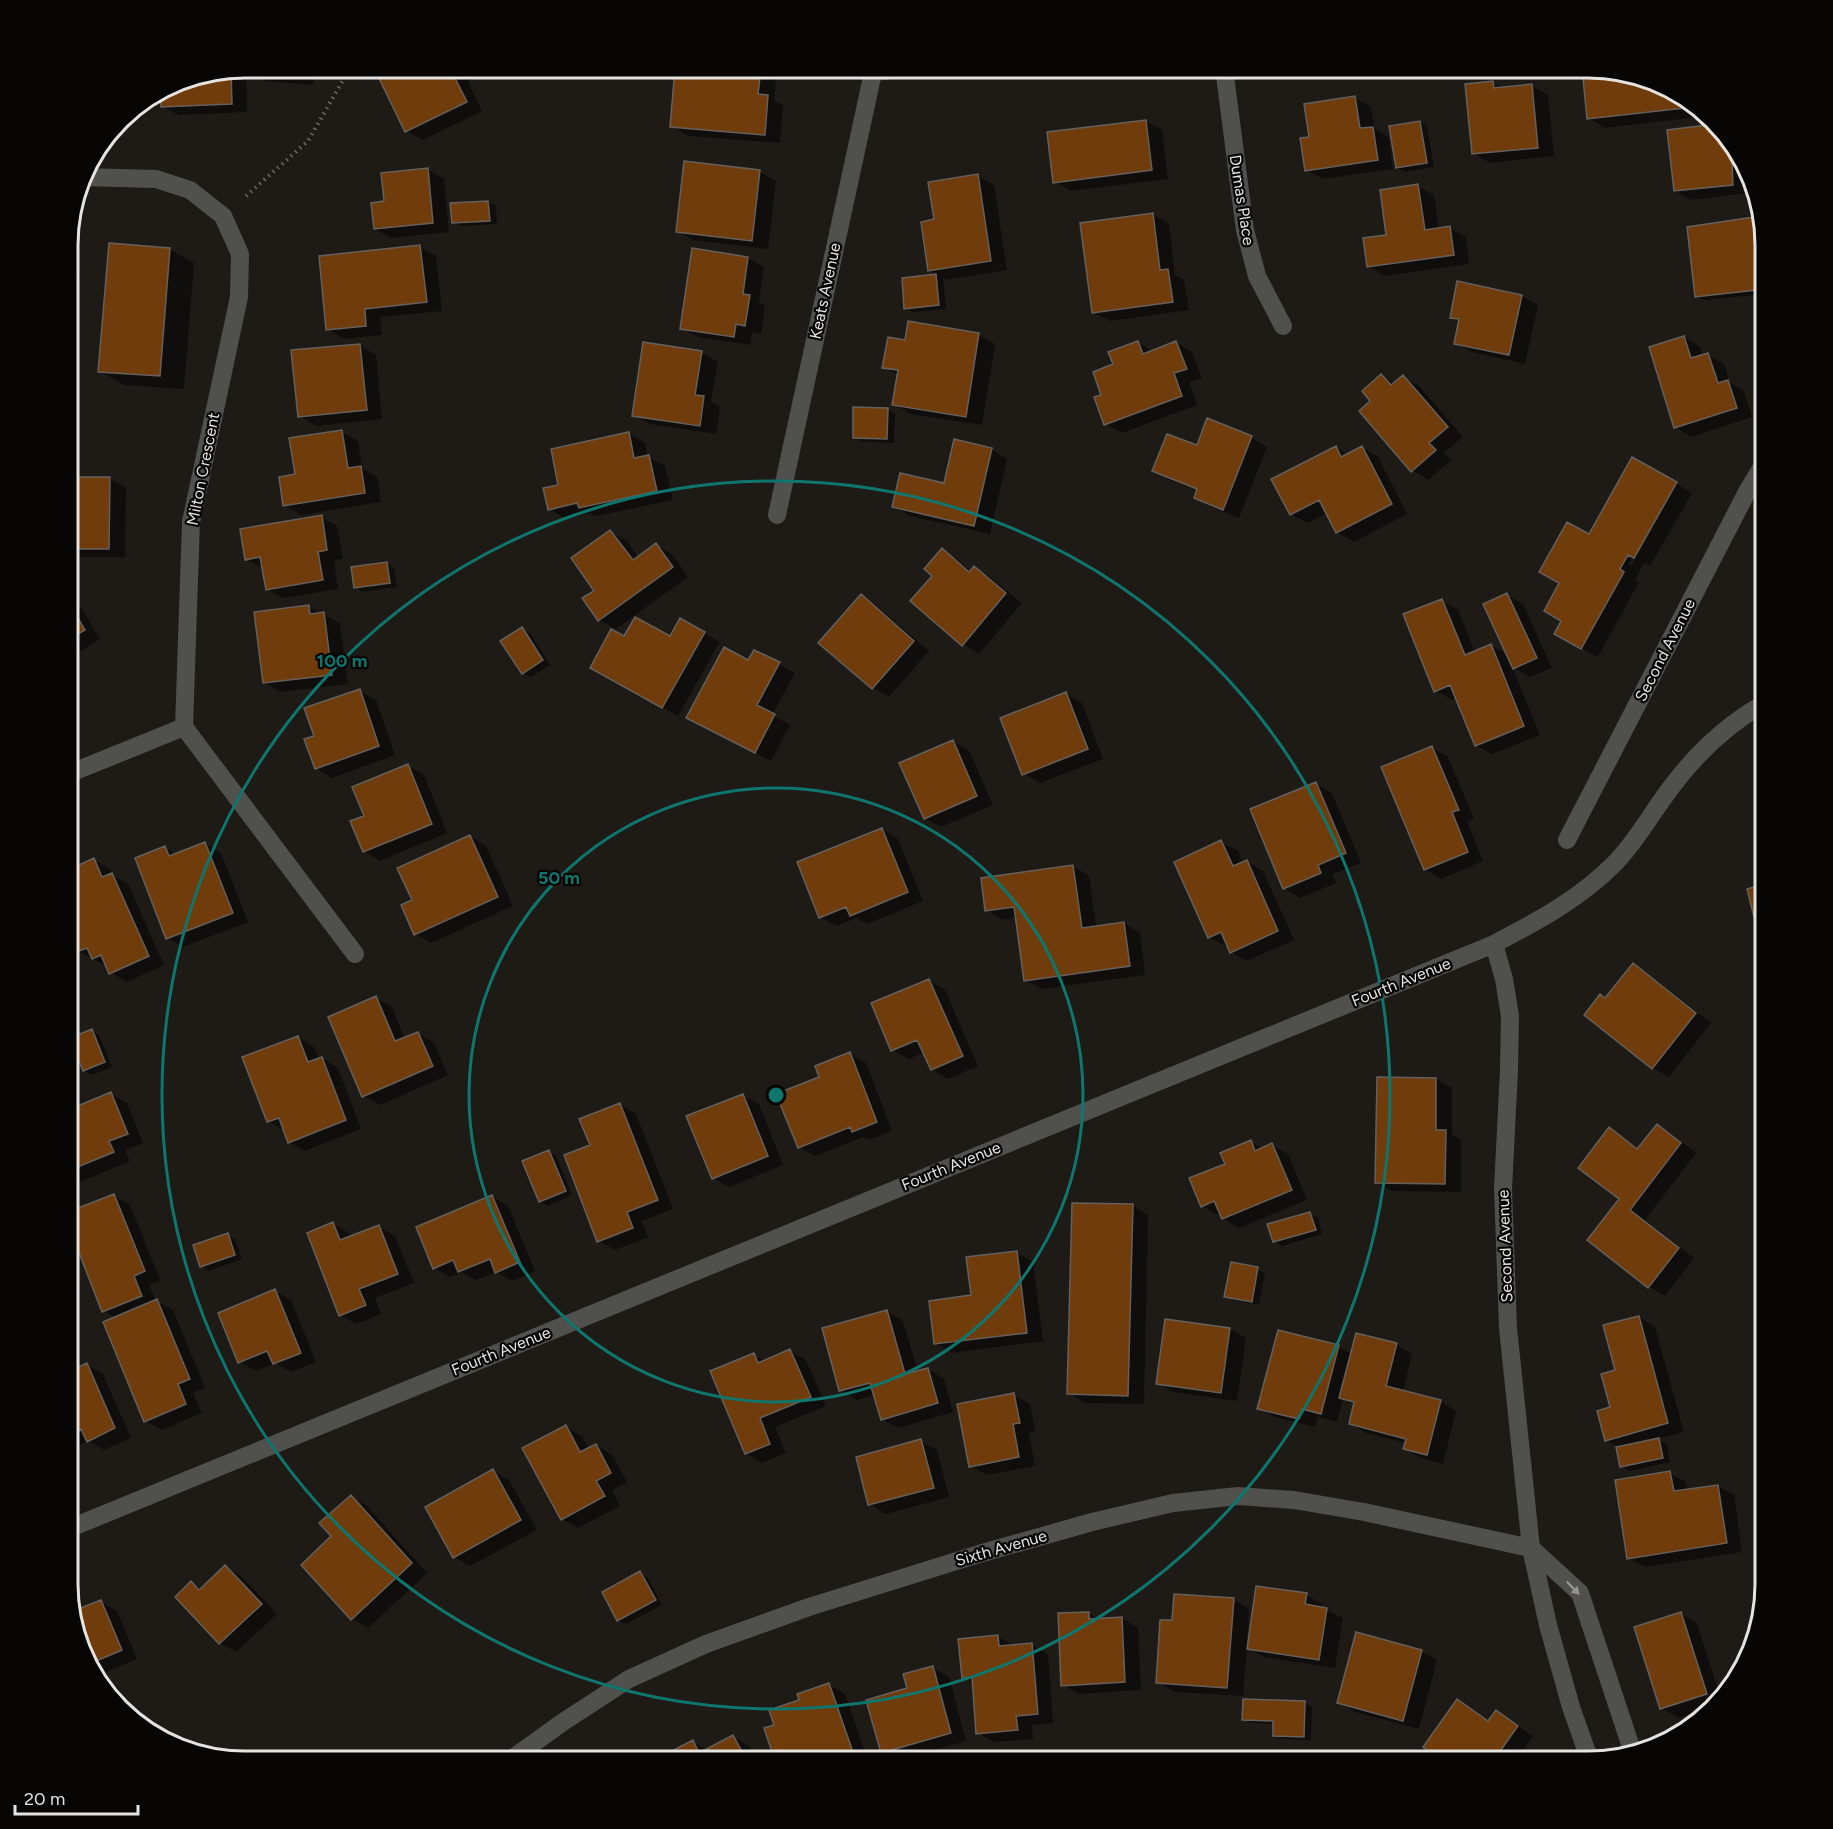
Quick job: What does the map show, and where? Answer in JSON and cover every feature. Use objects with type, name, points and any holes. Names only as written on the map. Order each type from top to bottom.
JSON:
[{"type":"street","name":"Keats Avenue","points":[[777,515],[872,78]]},
{"type":"street","name":"Dumas Place","points":[[1225,78],[1245,230],[1257,276],[1284,326]]},
{"type":"street","points":[[93,177],[156,179],[190,190],[223,216]]},
{"type":"street","name":"Milton Crescent","points":[[184,727],[191,522],[239,297],[240,254],[223,216]]},
{"type":"street","name":"Second Avenue","points":[[1568,840],[1755,479]]},
{"type":"street","name":"Fourth Avenue","points":[[78,1525],[1494,944],[1549,914],[1588,888],[1617,861],[1675,781],[1705,747],[1755,710]]},
{"type":"street","points":[[78,770],[184,727],[355,954]]},
{"type":"street","name":"Second Avenue","points":[[1494,944],[1504,979],[1510,1016],[1503,1189],[1508,1328],[1531,1548],[1548,1625],[1571,1707],[1586,1751]]},
{"type":"street","name":"Sixth Avenue","points":[[523,1751],[629,1679],[706,1644],[808,1606],[979,1554],[1092,1522],[1173,1503],[1238,1496],[1294,1500],[1364,1512],[1531,1548]]},
{"type":"street","points":[[1531,1548],[1580,1593],[1631,1745]]},
{"type":"path","points":[[223,216],[308,141],[344,78]]},
{"type":"building","points":[[379,78],[455,78],[467,102],[405,132]]},
{"type":"building","points":[[674,78],[760,78],[758,94],[768,95],[765,135],[670,127]]},
{"type":"building","points":[[1583,78],[1610,79],[1631,84],[1662,95],[1684,108],[1587,119]]},
{"type":"building","points":[[231,79],[232,104],[161,107],[161,101],[171,95],[202,84]]},
{"type":"building","points":[[1493,81],[1494,88],[1532,84],[1538,148],[1472,154],[1465,84]]},
{"type":"building","points":[[1355,96],[1360,128],[1373,127],[1378,160],[1305,171],[1300,138],[1309,137],[1304,104]]},
{"type":"building","points":[[1146,120],[1152,170],[1053,183],[1047,132]]},
{"type":"building","points":[[1420,121],[1427,163],[1396,168],[1389,126]]},
{"type":"building","points":[[1704,125],[1733,163],[1733,185],[1674,191],[1667,130]]},
{"type":"building","points":[[684,161],[760,170],[752,241],[676,232]]},
{"type":"building","points":[[428,168],[433,223],[374,229],[371,203],[384,201],[381,173]]},
{"type":"building","points":[[978,174],[991,261],[928,271],[921,222],[934,219],[928,182]]},
{"type":"building","points":[[1418,184],[1425,230],[1450,226],[1454,255],[1367,267],[1363,238],[1386,235],[1380,190]]},
{"type":"building","points":[[488,201],[490,221],[452,223],[450,203]]},
{"type":"building","points":[[1153,213],[1160,270],[1168,269],[1173,302],[1092,313],[1080,223]]},
{"type":"building","points":[[1753,217],[1755,290],[1695,297],[1687,227]]},
{"type":"building","points":[[109,243],[170,248],[160,376],[98,372]]},
{"type":"building","points":[[420,245],[427,302],[365,309],[366,326],[326,330],[319,256]]},
{"type":"building","points":[[692,248],[748,257],[743,294],[750,295],[745,326],[736,324],[734,337],[680,329]]},
{"type":"building","points":[[936,274],[939,305],[904,309],[902,278]]},
{"type":"building","points":[[1457,281],[1522,295],[1509,355],[1454,344],[1459,319],[1450,318]]},
{"type":"building","points":[[908,321],[979,333],[966,417],[892,405],[898,370],[882,368],[888,337],[905,340]]},
{"type":"building","points":[[1684,336],[1691,358],[1708,353],[1718,383],[1728,380],[1737,408],[1674,428],[1649,347]]},
{"type":"building","points":[[1138,341],[1143,354],[1176,341],[1187,369],[1174,373],[1182,396],[1104,425],[1094,397],[1101,395],[1093,372],[1113,364],[1108,352]]},
{"type":"building","points":[[643,342],[702,351],[695,395],[704,396],[700,426],[632,416]]},
{"type":"building","points":[[360,344],[367,410],[298,417],[291,350]]},
{"type":"building","points":[[1381,374],[1391,385],[1403,375],[1448,427],[1429,443],[1436,450],[1411,472],[1359,411],[1370,401],[1362,391]]},
{"type":"building","points":[[853,407],[888,408],[887,439],[853,438]]},
{"type":"building","points":[[1207,418],[1252,436],[1223,510],[1194,498],[1197,489],[1152,471],[1167,434],[1197,445]]},
{"type":"building","points":[[342,430],[348,468],[361,466],[365,493],[283,506],[279,477],[295,474],[289,438]]},
{"type":"building","points":[[629,432],[634,458],[649,455],[657,491],[579,508],[577,503],[548,510],[543,488],[558,485],[551,449]]},
{"type":"building","points":[[954,439],[992,448],[974,526],[892,507],[900,473],[944,483]]},
{"type":"building","points":[[1336,446],[1341,457],[1362,446],[1392,504],[1336,533],[1319,500],[1290,515],[1271,479]]},
{"type":"building","points":[[1632,457],[1677,482],[1634,558],[1628,555],[1620,569],[1624,572],[1581,649],[1554,634],[1561,621],[1544,611],[1559,583],[1539,572],[1567,522],[1589,534]]},
{"type":"building","points":[[78,477],[110,477],[109,549],[78,549]]},
{"type":"building","points":[[322,515],[327,550],[318,552],[323,580],[266,590],[260,557],[245,560],[240,529]]},
{"type":"building","points":[[610,530],[633,560],[656,543],[673,567],[598,621],[582,598],[594,591],[571,558]]},
{"type":"building","points":[[942,548],[969,572],[974,566],[1006,593],[962,646],[910,601],[932,576],[924,569]]},
{"type":"building","points":[[387,562],[390,583],[354,588],[351,567]]},
{"type":"building","points":[[1507,593],[1537,658],[1513,669],[1483,604]]},
{"type":"building","points":[[861,594],[914,641],[872,689],[818,643]]},
{"type":"building","points":[[1442,599],[1465,655],[1491,644],[1524,726],[1475,746],[1450,685],[1434,692],[1403,614]]},
{"type":"building","points":[[309,605],[310,614],[324,612],[332,675],[263,683],[254,612]]},
{"type":"building","points":[[635,617],[670,636],[680,618],[705,632],[662,708],[590,668],[611,629],[624,636]]},
{"type":"building","points":[[78,618],[85,630],[78,634]]},
{"type":"building","points":[[522,627],[543,660],[522,674],[500,641]]},
{"type":"building","points":[[724,647],[748,660],[754,650],[780,662],[757,705],[775,714],[755,753],[686,718]]},
{"type":"building","points":[[360,689],[379,746],[315,769],[304,739],[314,736],[304,708]]},
{"type":"building","points":[[1066,692],[1088,749],[1022,775],[1000,718]]},
{"type":"building","points":[[953,740],[977,796],[924,819],[899,763]]},
{"type":"building","points":[[1432,746],[1459,810],[1452,812],[1468,852],[1424,870],[1381,767]]},
{"type":"building","points":[[408,764],[432,824],[363,852],[350,821],[364,816],[352,787]]},
{"type":"building","points":[[1316,782],[1346,853],[1318,865],[1321,873],[1283,889],[1250,809]]},
{"type":"building","points":[[882,828],[908,892],[850,916],[846,907],[819,918],[797,862]]},
{"type":"building","points":[[470,835],[498,897],[414,935],[401,905],[412,900],[397,868]]},
{"type":"building","points":[[1221,840],[1233,866],[1247,860],[1278,931],[1230,953],[1221,932],[1208,938],[1174,862]]},
{"type":"building","points":[[205,842],[233,913],[166,939],[135,858],[165,846],[169,856]]},
{"type":"building","points":[[94,858],[102,877],[112,873],[149,956],[109,974],[101,955],[92,959],[87,948],[78,951],[78,865]]},
{"type":"building","points":[[1073,865],[1082,928],[1124,922],[1130,966],[1024,981],[1014,907],[985,911],[981,878]]},
{"type":"building","points":[[1755,887],[1755,921],[1747,889]]},
{"type":"building","points":[[1633,963],[1696,1013],[1652,1069],[1584,1015],[1600,994],[1605,998]]},
{"type":"building","points":[[929,979],[963,1056],[931,1070],[917,1040],[891,1051],[871,1003]]},
{"type":"building","points":[[376,996],[395,1041],[418,1032],[433,1066],[362,1097],[328,1017]]},
{"type":"building","points":[[92,1029],[105,1062],[83,1071],[78,1058],[78,1035]]},
{"type":"building","points":[[298,1036],[308,1062],[322,1057],[346,1120],[288,1143],[279,1118],[267,1122],[242,1057]]},
{"type":"building","points":[[850,1052],[877,1122],[852,1132],[850,1127],[798,1148],[776,1094],[819,1077],[815,1066]]},
{"type":"building","points":[[1377,1077],[1436,1078],[1436,1130],[1446,1130],[1445,1184],[1375,1183]]},
{"type":"building","points":[[111,1092],[128,1134],[109,1141],[114,1152],[78,1167],[78,1106]]},
{"type":"building","points":[[743,1094],[768,1156],[712,1179],[686,1116]]},
{"type":"building","points":[[620,1103],[658,1200],[627,1212],[633,1228],[597,1242],[564,1155],[590,1145],[579,1119]]},
{"type":"building","points":[[1657,1124],[1681,1143],[1630,1210],[1679,1248],[1648,1288],[1587,1240],[1619,1199],[1578,1168],[1609,1127],[1637,1149]]},
{"type":"building","points":[[1251,1140],[1255,1151],[1272,1143],[1292,1190],[1222,1219],[1214,1201],[1201,1207],[1189,1178],[1225,1164],[1220,1153]]},
{"type":"building","points":[[549,1150],[566,1191],[539,1202],[522,1161]]},
{"type":"building","points":[[114,1194],[145,1271],[134,1276],[142,1296],[102,1312],[78,1250],[78,1208]]},
{"type":"building","points":[[492,1195],[520,1262],[495,1273],[490,1259],[458,1272],[453,1260],[433,1269],[416,1227]]},
{"type":"building","points":[[1072,1203],[1133,1204],[1128,1396],[1067,1394]]},
{"type":"building","points":[[1310,1212],[1316,1230],[1273,1242],[1267,1224]]},
{"type":"building","points":[[333,1222],[340,1240],[379,1225],[398,1274],[359,1289],[366,1305],[339,1316],[307,1233]]},
{"type":"building","points":[[228,1233],[235,1255],[200,1267],[193,1245]]},
{"type":"building","points":[[1017,1251],[1027,1333],[934,1344],[929,1301],[971,1295],[966,1257]]},
{"type":"building","points":[[1231,1262],[1258,1267],[1252,1302],[1224,1297]]},
{"type":"building","points":[[275,1289],[301,1353],[273,1364],[267,1351],[238,1363],[218,1313]]},
{"type":"building","points":[[157,1299],[190,1379],[178,1384],[186,1404],[144,1422],[103,1322]]},
{"type":"building","points":[[887,1310],[905,1374],[928,1368],[938,1403],[881,1420],[870,1383],[839,1391],[822,1328]]},
{"type":"building","points":[[1639,1316],[1668,1423],[1605,1441],[1597,1411],[1610,1407],[1601,1374],[1615,1370],[1603,1325]]},
{"type":"building","points":[[1165,1319],[1230,1328],[1221,1393],[1156,1384]]},
{"type":"building","points":[[1278,1330],[1339,1345],[1321,1414],[1302,1409],[1299,1419],[1257,1409]]},
{"type":"building","points":[[1356,1333],[1397,1343],[1386,1386],[1441,1400],[1427,1455],[1403,1449],[1406,1439],[1349,1424],[1354,1402],[1339,1398]]},
{"type":"building","points":[[790,1349],[811,1397],[760,1418],[770,1444],[745,1454],[710,1371],[754,1353],[758,1363]]},
{"type":"building","points":[[87,1363],[115,1428],[87,1442],[81,1429],[78,1430],[78,1367]]},
{"type":"building","points":[[1014,1393],[1020,1423],[1013,1424],[1019,1457],[969,1467],[957,1404]]},
{"type":"building","points":[[566,1425],[580,1452],[596,1444],[611,1473],[596,1481],[605,1496],[561,1520],[522,1448]]},
{"type":"building","points":[[1659,1438],[1663,1458],[1620,1467],[1616,1447]]},
{"type":"building","points":[[921,1439],[934,1488],[868,1505],[856,1457]]},
{"type":"building","points":[[493,1469],[521,1520],[453,1558],[425,1507]]},
{"type":"building","points":[[1670,1471],[1674,1491],[1718,1485],[1727,1543],[1627,1559],[1615,1480]]},
{"type":"building","points":[[351,1495],[412,1563],[351,1620],[301,1565],[331,1536],[319,1523]]},
{"type":"building","points":[[225,1565],[262,1604],[219,1644],[175,1597],[191,1581],[199,1590]]},
{"type":"building","points":[[640,1571],[656,1600],[617,1621],[602,1592]]},
{"type":"building","points":[[1256,1586],[1307,1593],[1305,1604],[1327,1608],[1319,1660],[1247,1649]]},
{"type":"building","points":[[1174,1594],[1234,1598],[1227,1688],[1156,1683],[1160,1620],[1172,1620]]},
{"type":"building","points":[[101,1600],[122,1650],[97,1661],[80,1608]]},
{"type":"building","points":[[1089,1612],[1089,1619],[1122,1617],[1125,1682],[1061,1686],[1058,1613]]},
{"type":"building","points":[[1681,1612],[1707,1694],[1660,1709],[1634,1627]]},
{"type":"building","points":[[1356,1632],[1422,1650],[1403,1721],[1337,1703]]},
{"type":"building","points":[[998,1635],[999,1646],[1032,1643],[1038,1714],[1016,1716],[1018,1730],[976,1734],[972,1677],[962,1678],[958,1639]]},
{"type":"building","points":[[933,1666],[951,1733],[888,1751],[880,1751],[866,1700],[907,1688],[903,1674]]},
{"type":"building","points":[[829,1683],[853,1751],[772,1751],[764,1728],[774,1725],[769,1710],[799,1700],[797,1694]]},
{"type":"building","points":[[1243,1699],[1305,1701],[1304,1737],[1273,1736],[1273,1721],[1242,1720]]},
{"type":"building","points":[[1457,1699],[1488,1721],[1496,1710],[1518,1726],[1500,1751],[1428,1751],[1423,1747]]},
{"type":"building","points":[[733,1735],[742,1751],[703,1751]]},
{"type":"building","points":[[693,1740],[698,1751],[672,1751]]}]
